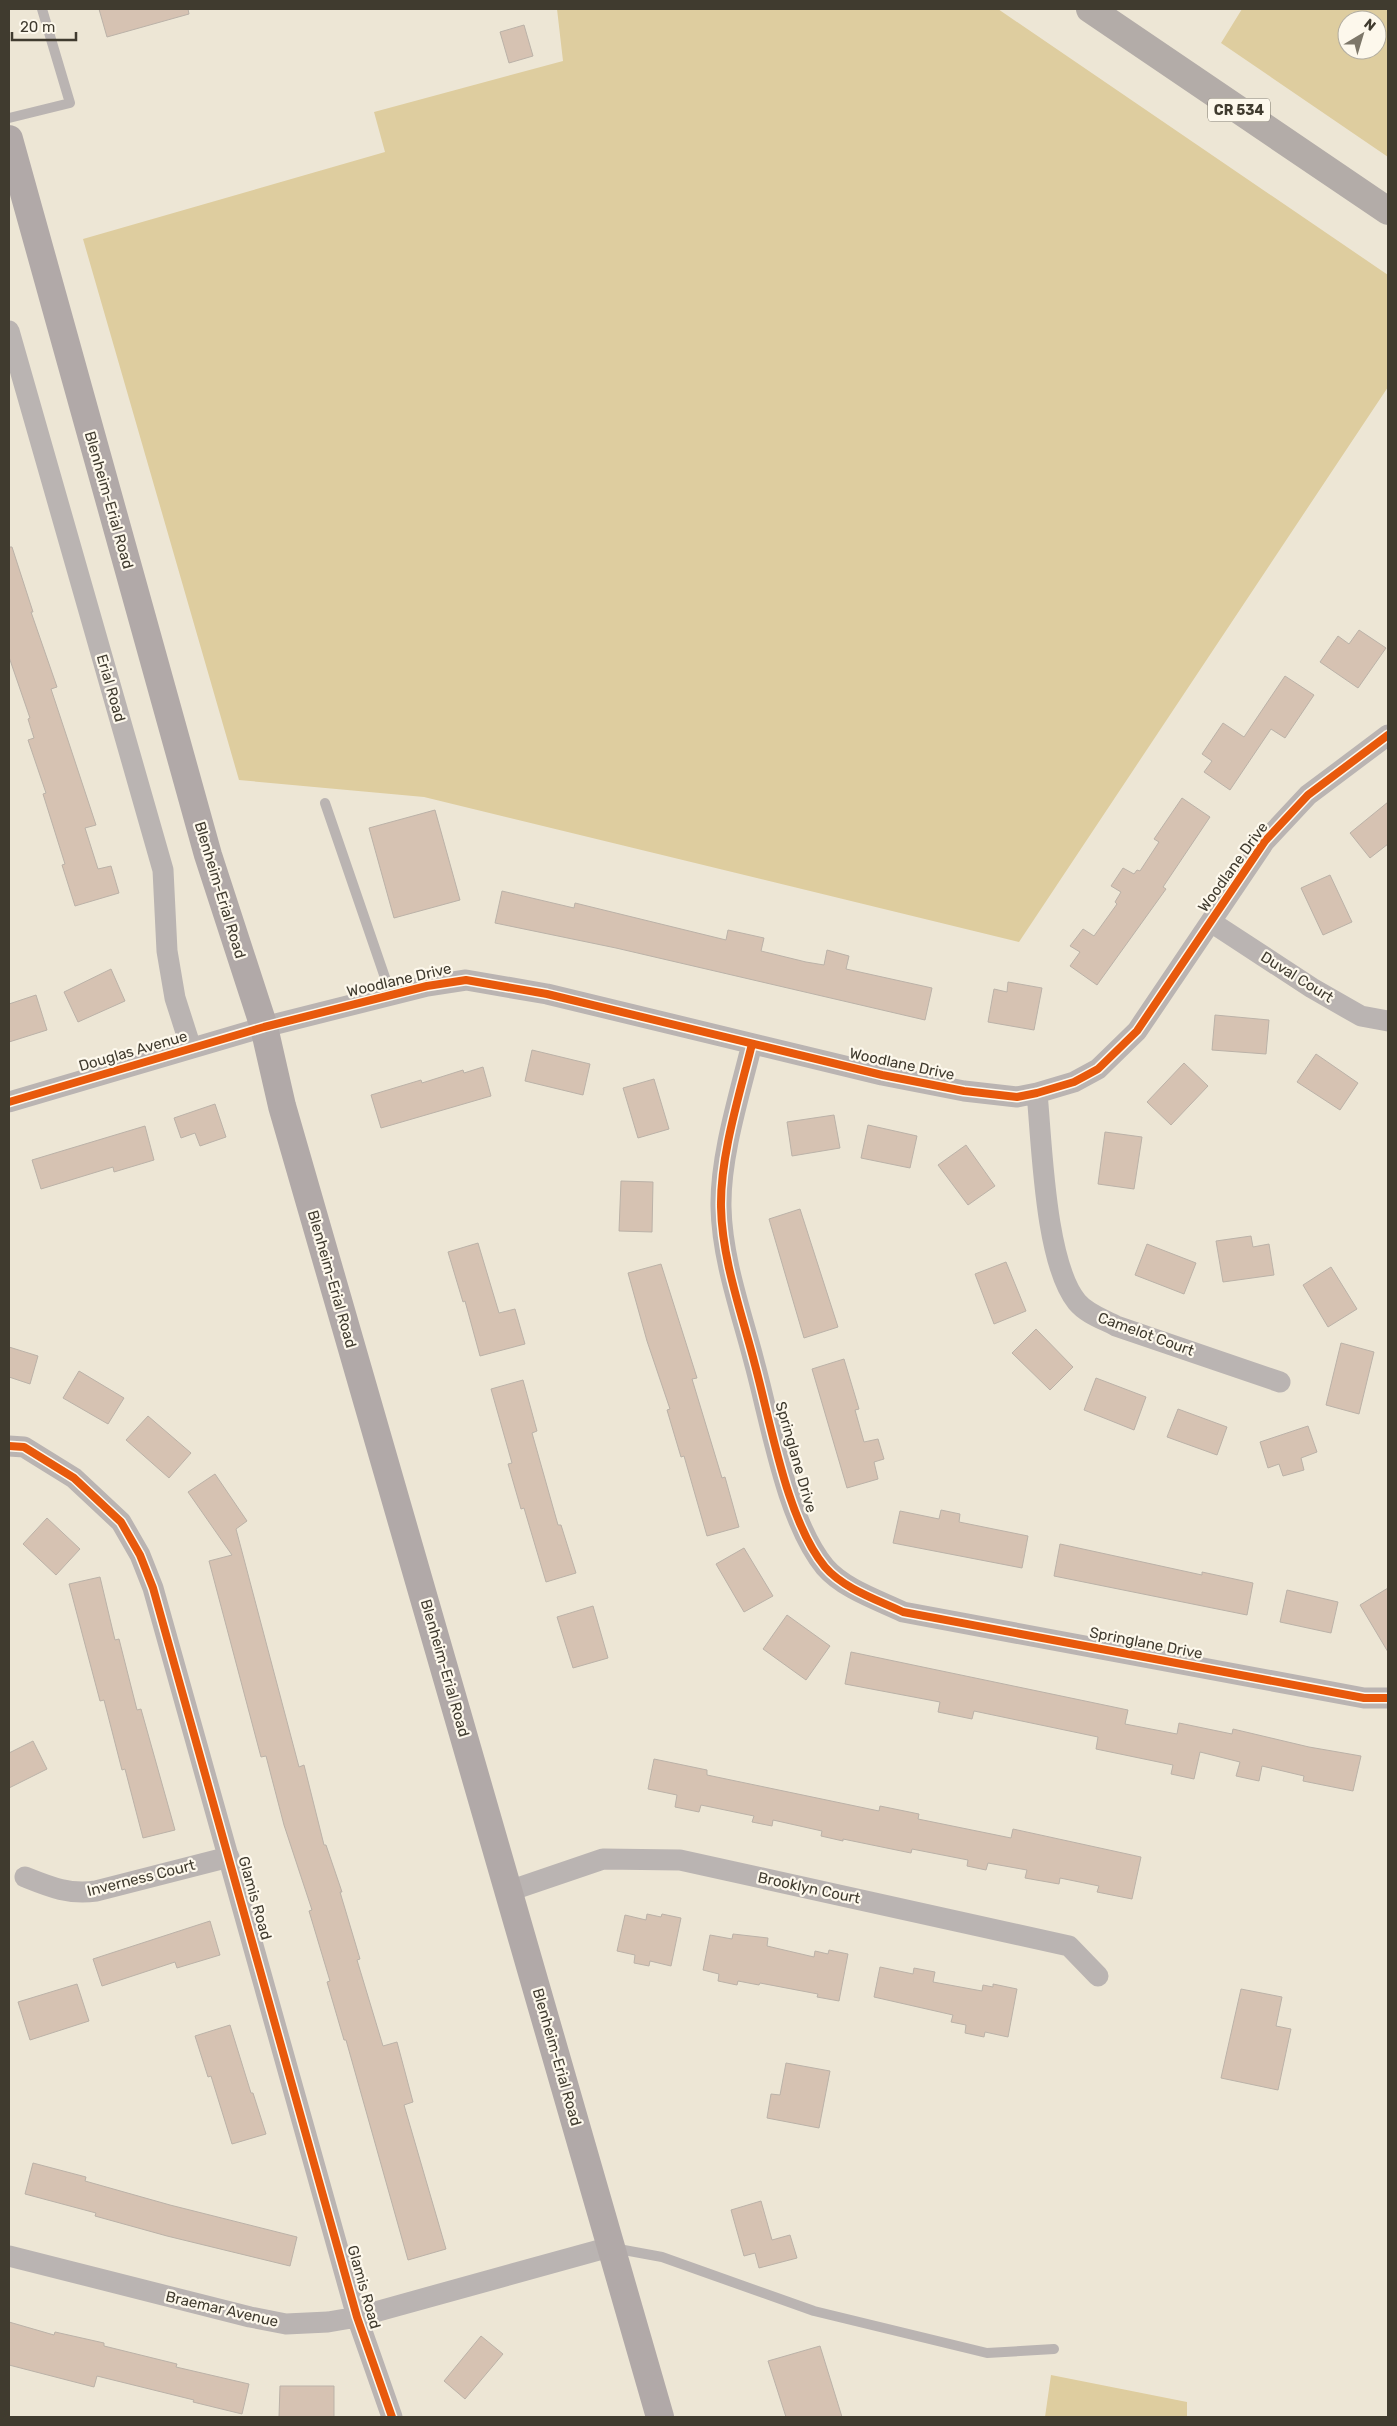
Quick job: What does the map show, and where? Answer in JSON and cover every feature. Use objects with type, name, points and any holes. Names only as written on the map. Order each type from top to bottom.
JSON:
[{"type":"main road","name":"CR 534","points":[[1090,9],[1388,211]]},
{"type":"main road","name":"Blenheim-Erial Road","points":[[9,139],[208,856],[264,1027],[282,1106],[510,1891],[590,2171],[610,2248],[660,2417]]},
{"type":"street","name":"Erial Road","points":[[9,331],[163,870],[167,951],[175,998],[191,1048]]},
{"type":"street","name":"Woodlane Drive","points":[[264,1027],[390,995],[466,980],[547,994],[882,1075],[964,1092],[1017,1097],[1037,1093],[1074,1082],[1098,1069],[1137,1031],[1265,841],[1308,795],[1388,736]]},
{"type":"street","name":"Duval Court","points":[[1211,922],[1312,988],[1361,1016],[1388,1021]]},
{"type":"street","name":"Douglas Avenue","points":[[9,1102],[264,1027]]},
{"type":"street","name":"Springlane Drive","points":[[752,1044],[725,1163],[721,1206],[726,1255],[792,1504],[812,1550],[827,1569],[855,1590],[903,1612],[1364,1698],[1388,1698]]},
{"type":"street","name":"Camelot Court","points":[[1037,1093],[1049,1216],[1060,1267],[1070,1291],[1079,1304],[1093,1315],[1116,1326],[1280,1382]]},
{"type":"street","name":"Glamis Road","points":[[9,1446],[24,1447],[74,1478],[121,1522],[140,1555],[153,1588],[357,2317],[392,2417]]},
{"type":"street","name":"Inverness Court","points":[[25,1877],[58,1891],[78,1893],[96,1891],[229,1857]]},
{"type":"street","name":"Brooklyn Court","points":[[510,1891],[604,1859],[680,1860],[1069,1946],[1098,1976]]},
{"type":"street","name":"Braemar Avenue","points":[[9,2256],[211,2309],[286,2324],[328,2322],[357,2317],[610,2248]]},
{"type":"lane","points":[[9,118],[70,103],[42,9]]},
{"type":"lane","points":[[325,803],[390,995]]},
{"type":"lane","points":[[610,2248],[662,2256],[814,2311],[987,2353],[1054,2349]]},
{"type":"shaded area","points":[[557,9],[998,9],[1388,275],[1388,387],[1019,942],[424,797],[239,780],[83,239],[385,152],[374,112],[563,61]]},
{"type":"shaded area","points":[[1242,9],[1388,9],[1388,157],[1221,43]]},
{"type":"shaded area","points":[[1051,2375],[1187,2402],[1187,2417],[1045,2417]]},
{"type":"building","points":[[99,9],[188,9],[189,14],[107,37]]},
{"type":"building","points":[[524,25],[533,56],[509,63],[500,32]]},
{"type":"building","points":[[9,547],[12,547],[33,612],[31,612],[57,687],[51,689],[96,825],[85,828],[98,869],[111,866],[119,893],[75,906],[62,865],[65,864],[43,794],[46,793],[28,740],[34,738],[28,719],[30,718],[9,657]]},
{"type":"building","points":[[1359,630],[1386,648],[1358,688],[1320,662],[1338,636],[1349,644]]},
{"type":"building","points":[[1285,676],[1314,695],[1285,738],[1271,729],[1230,790],[1204,772],[1212,761],[1202,754],[1223,723],[1244,737]]},
{"type":"building","points":[[1182,798],[1210,817],[1163,887],[1166,889],[1097,985],[1070,966],[1080,952],[1070,946],[1083,929],[1094,936],[1117,904],[1115,902],[1121,892],[1111,886],[1123,868],[1134,874],[1137,870],[1140,871],[1159,842],[1154,839]]},
{"type":"building","points":[[1388,802],[1388,844],[1370,858],[1350,833]]},
{"type":"building","points":[[435,810],[460,900],[394,918],[369,828]]},
{"type":"building","points":[[1330,875],[1352,922],[1323,935],[1301,888]]},
{"type":"building","points":[[502,891],[574,908],[575,903],[726,940],[728,930],[764,938],[761,951],[806,962],[824,965],[827,950],[849,956],[846,969],[932,988],[925,1020],[616,948],[495,923]]},
{"type":"building","points":[[111,969],[125,1001],[78,1022],[64,992]]},
{"type":"building","points":[[1008,982],[1042,988],[1034,1030],[988,1022],[994,989],[1007,992]]},
{"type":"building","points":[[36,995],[47,1030],[9,1042],[9,1004]]},
{"type":"building","points":[[1215,1015],[1269,1020],[1266,1054],[1212,1050]]},
{"type":"building","points":[[532,1050],[590,1064],[583,1095],[525,1081]]},
{"type":"building","points":[[1316,1054],[1358,1083],[1340,1110],[1297,1082]]},
{"type":"building","points":[[1184,1063],[1208,1086],[1171,1125],[1147,1102]]},
{"type":"building","points":[[483,1067],[491,1096],[381,1128],[371,1095],[421,1080],[422,1083],[463,1070],[464,1073]]},
{"type":"building","points":[[654,1079],[669,1129],[638,1138],[623,1088]]},
{"type":"building","points":[[215,1104],[226,1137],[200,1146],[195,1133],[181,1138],[174,1118]]},
{"type":"building","points":[[834,1115],[840,1148],[792,1156],[787,1122]]},
{"type":"building","points":[[868,1125],[917,1136],[910,1168],[861,1158]]},
{"type":"building","points":[[145,1126],[154,1160],[114,1172],[113,1167],[41,1189],[32,1160]]},
{"type":"building","points":[[1105,1132],[1142,1137],[1134,1189],[1098,1184]]},
{"type":"building","points":[[966,1145],[995,1186],[968,1205],[938,1165]]},
{"type":"building","points":[[621,1181],[653,1182],[652,1232],[619,1231]]},
{"type":"building","points":[[800,1209],[838,1327],[804,1338],[769,1219]]},
{"type":"building","points":[[1251,1236],[1253,1247],[1269,1244],[1274,1275],[1223,1282],[1216,1241]]},
{"type":"building","points":[[478,1243],[499,1313],[515,1309],[525,1344],[480,1356],[465,1301],[463,1302],[448,1252]]},
{"type":"building","points":[[1147,1244],[1196,1263],[1184,1294],[1135,1275]]},
{"type":"building","points":[[1006,1262],[1026,1311],[994,1324],[975,1274]]},
{"type":"building","points":[[661,1264],[697,1378],[692,1379],[722,1478],[725,1477],[739,1527],[707,1536],[684,1456],[681,1457],[667,1410],[670,1409],[647,1341],[628,1273]]},
{"type":"building","points":[[1331,1267],[1357,1309],[1328,1327],[1303,1285]]},
{"type":"building","points":[[1036,1329],[1073,1367],[1050,1390],[1012,1353]]},
{"type":"building","points":[[1341,1343],[1374,1352],[1359,1414],[1326,1405]]},
{"type":"building","points":[[9,1347],[38,1356],[30,1384],[9,1377]]},
{"type":"building","points":[[844,1359],[859,1409],[855,1410],[864,1442],[878,1439],[884,1459],[874,1462],[878,1479],[847,1488],[812,1369]]},
{"type":"building","points":[[79,1371],[124,1398],[108,1424],[63,1398]]},
{"type":"building","points":[[1096,1378],[1146,1397],[1134,1430],[1084,1410]]},
{"type":"building","points":[[523,1380],[537,1431],[532,1433],[558,1525],[561,1525],[576,1573],[546,1582],[524,1508],[521,1509],[508,1464],[512,1463],[491,1389]]},
{"type":"building","points":[[1178,1409],[1227,1427],[1217,1455],[1167,1437]]},
{"type":"building","points":[[148,1416],[191,1453],[169,1478],[126,1440]]},
{"type":"building","points":[[1308,1426],[1317,1452],[1301,1458],[1304,1470],[1283,1476],[1279,1464],[1268,1468],[1260,1442]]},
{"type":"building","points":[[215,1474],[247,1521],[236,1529],[299,1767],[304,1765],[324,1845],[326,1845],[342,1892],[340,1892],[360,1959],[357,1960],[383,2046],[397,2042],[413,2102],[404,2105],[446,2249],[408,2260],[346,2040],[344,2040],[327,1982],[330,1981],[309,1911],[312,1910],[284,1825],[266,1756],[261,1757],[209,1561],[232,1555],[188,1492]]},
{"type":"building","points":[[941,1510],[960,1514],[959,1522],[1028,1536],[1022,1568],[893,1543],[900,1511],[939,1519]]},
{"type":"building","points":[[47,1518],[80,1549],[56,1575],[23,1544]]},
{"type":"building","points":[[1060,1544],[1202,1575],[1202,1572],[1253,1583],[1247,1615],[1054,1576]]},
{"type":"building","points":[[744,1548],[773,1596],[744,1612],[716,1564]]},
{"type":"building","points":[[100,1577],[115,1640],[119,1639],[137,1710],[141,1709],[175,1830],[143,1838],[125,1769],[122,1770],[104,1700],[100,1701],[69,1584]]},
{"type":"building","points":[[1388,1588],[1388,1652],[1360,1605]]},
{"type":"building","points":[[1287,1590],[1338,1602],[1331,1633],[1280,1622]]},
{"type":"building","points":[[593,1606],[608,1658],[573,1668],[557,1617]]},
{"type":"building","points":[[787,1615],[830,1646],[806,1680],[763,1649]]},
{"type":"building","points":[[851,1652],[1128,1710],[1125,1724],[1177,1734],[1179,1723],[1232,1734],[1233,1729],[1309,1747],[1361,1756],[1353,1791],[1303,1781],[1304,1776],[1262,1766],[1259,1781],[1236,1776],[1240,1762],[1200,1752],[1194,1779],[1171,1774],[1173,1765],[1096,1749],[1098,1737],[974,1711],[972,1719],[938,1712],[940,1702],[845,1684]]},
{"type":"building","points":[[33,1741],[47,1769],[9,1788],[9,1753]]},
{"type":"building","points":[[654,1759],[707,1770],[707,1775],[879,1811],[880,1806],[919,1814],[918,1819],[1011,1838],[1013,1829],[1141,1857],[1132,1899],[1097,1892],[1099,1886],[1060,1878],[1059,1884],[1025,1878],[1027,1870],[988,1863],[986,1870],[967,1866],[968,1860],[912,1849],[911,1853],[843,1839],[843,1841],[821,1836],[822,1831],[773,1820],[772,1826],[752,1822],[754,1816],[701,1805],[699,1812],[675,1807],[677,1795],[648,1789]]},
{"type":"building","points":[[647,1914],[661,1917],[662,1914],[681,1918],[671,1966],[650,1961],[649,1966],[634,1963],[635,1955],[617,1951],[625,1915],[646,1920]]},
{"type":"building","points":[[210,1921],[220,1955],[177,1968],[175,1962],[102,1986],[93,1959]]},
{"type":"building","points":[[733,1934],[768,1938],[767,1946],[814,1957],[815,1951],[828,1954],[829,1950],[848,1954],[839,2001],[817,1997],[818,1994],[760,1983],[759,1985],[738,1981],[737,1985],[718,1981],[719,1974],[703,1970],[710,1935],[732,1939]]},
{"type":"building","points":[[880,1967],[913,1974],[914,1968],[935,1972],[933,1982],[982,1991],[983,1985],[993,1987],[993,1984],[1017,1989],[1008,2037],[985,2032],[984,2037],[965,2033],[966,2025],[951,2022],[953,2015],[874,1997]]},
{"type":"building","points":[[77,1984],[89,2021],[30,2040],[18,2002]]},
{"type":"building","points":[[1241,1989],[1282,1997],[1276,2026],[1291,2029],[1278,2090],[1221,2078]]},
{"type":"building","points":[[230,2025],[266,2134],[232,2144],[211,2076],[208,2077],[195,2036]]},
{"type":"building","points":[[786,2063],[830,2071],[819,2128],[767,2118],[771,2094],[780,2095]]},
{"type":"building","points":[[33,2163],[86,2177],[85,2181],[170,2205],[297,2237],[290,2266],[167,2236],[95,2216],[96,2213],[25,2194]]},
{"type":"building","points":[[761,2201],[772,2240],[790,2235],[797,2258],[759,2268],[755,2253],[744,2256],[731,2210]]},
{"type":"building","points":[[9,2322],[54,2335],[55,2332],[104,2343],[104,2346],[177,2364],[176,2367],[249,2384],[242,2414],[97,2376],[94,2387],[9,2365]]},
{"type":"building","points":[[481,2336],[503,2354],[465,2399],[444,2381]]},
{"type":"building","points":[[820,2346],[842,2417],[786,2417],[768,2361]]},
{"type":"building","points":[[280,2386],[334,2386],[334,2417],[279,2417]]},
{"type":"cycle path","points":[[9,1102],[264,1027],[427,986],[466,980],[547,994],[882,1075],[964,1091],[1017,1097],[1037,1093],[1074,1082],[1098,1069],[1137,1031],[1265,841],[1308,795],[1388,735]]},
{"type":"cycle path","points":[[752,1044],[727,1146],[722,1187],[722,1227],[734,1287],[790,1498],[812,1548],[825,1567],[851,1588],[903,1612],[1364,1698],[1388,1698]]},
{"type":"cycle path","points":[[9,1446],[24,1447],[74,1478],[121,1522],[140,1555],[153,1588],[357,2317],[392,2417]]}]
